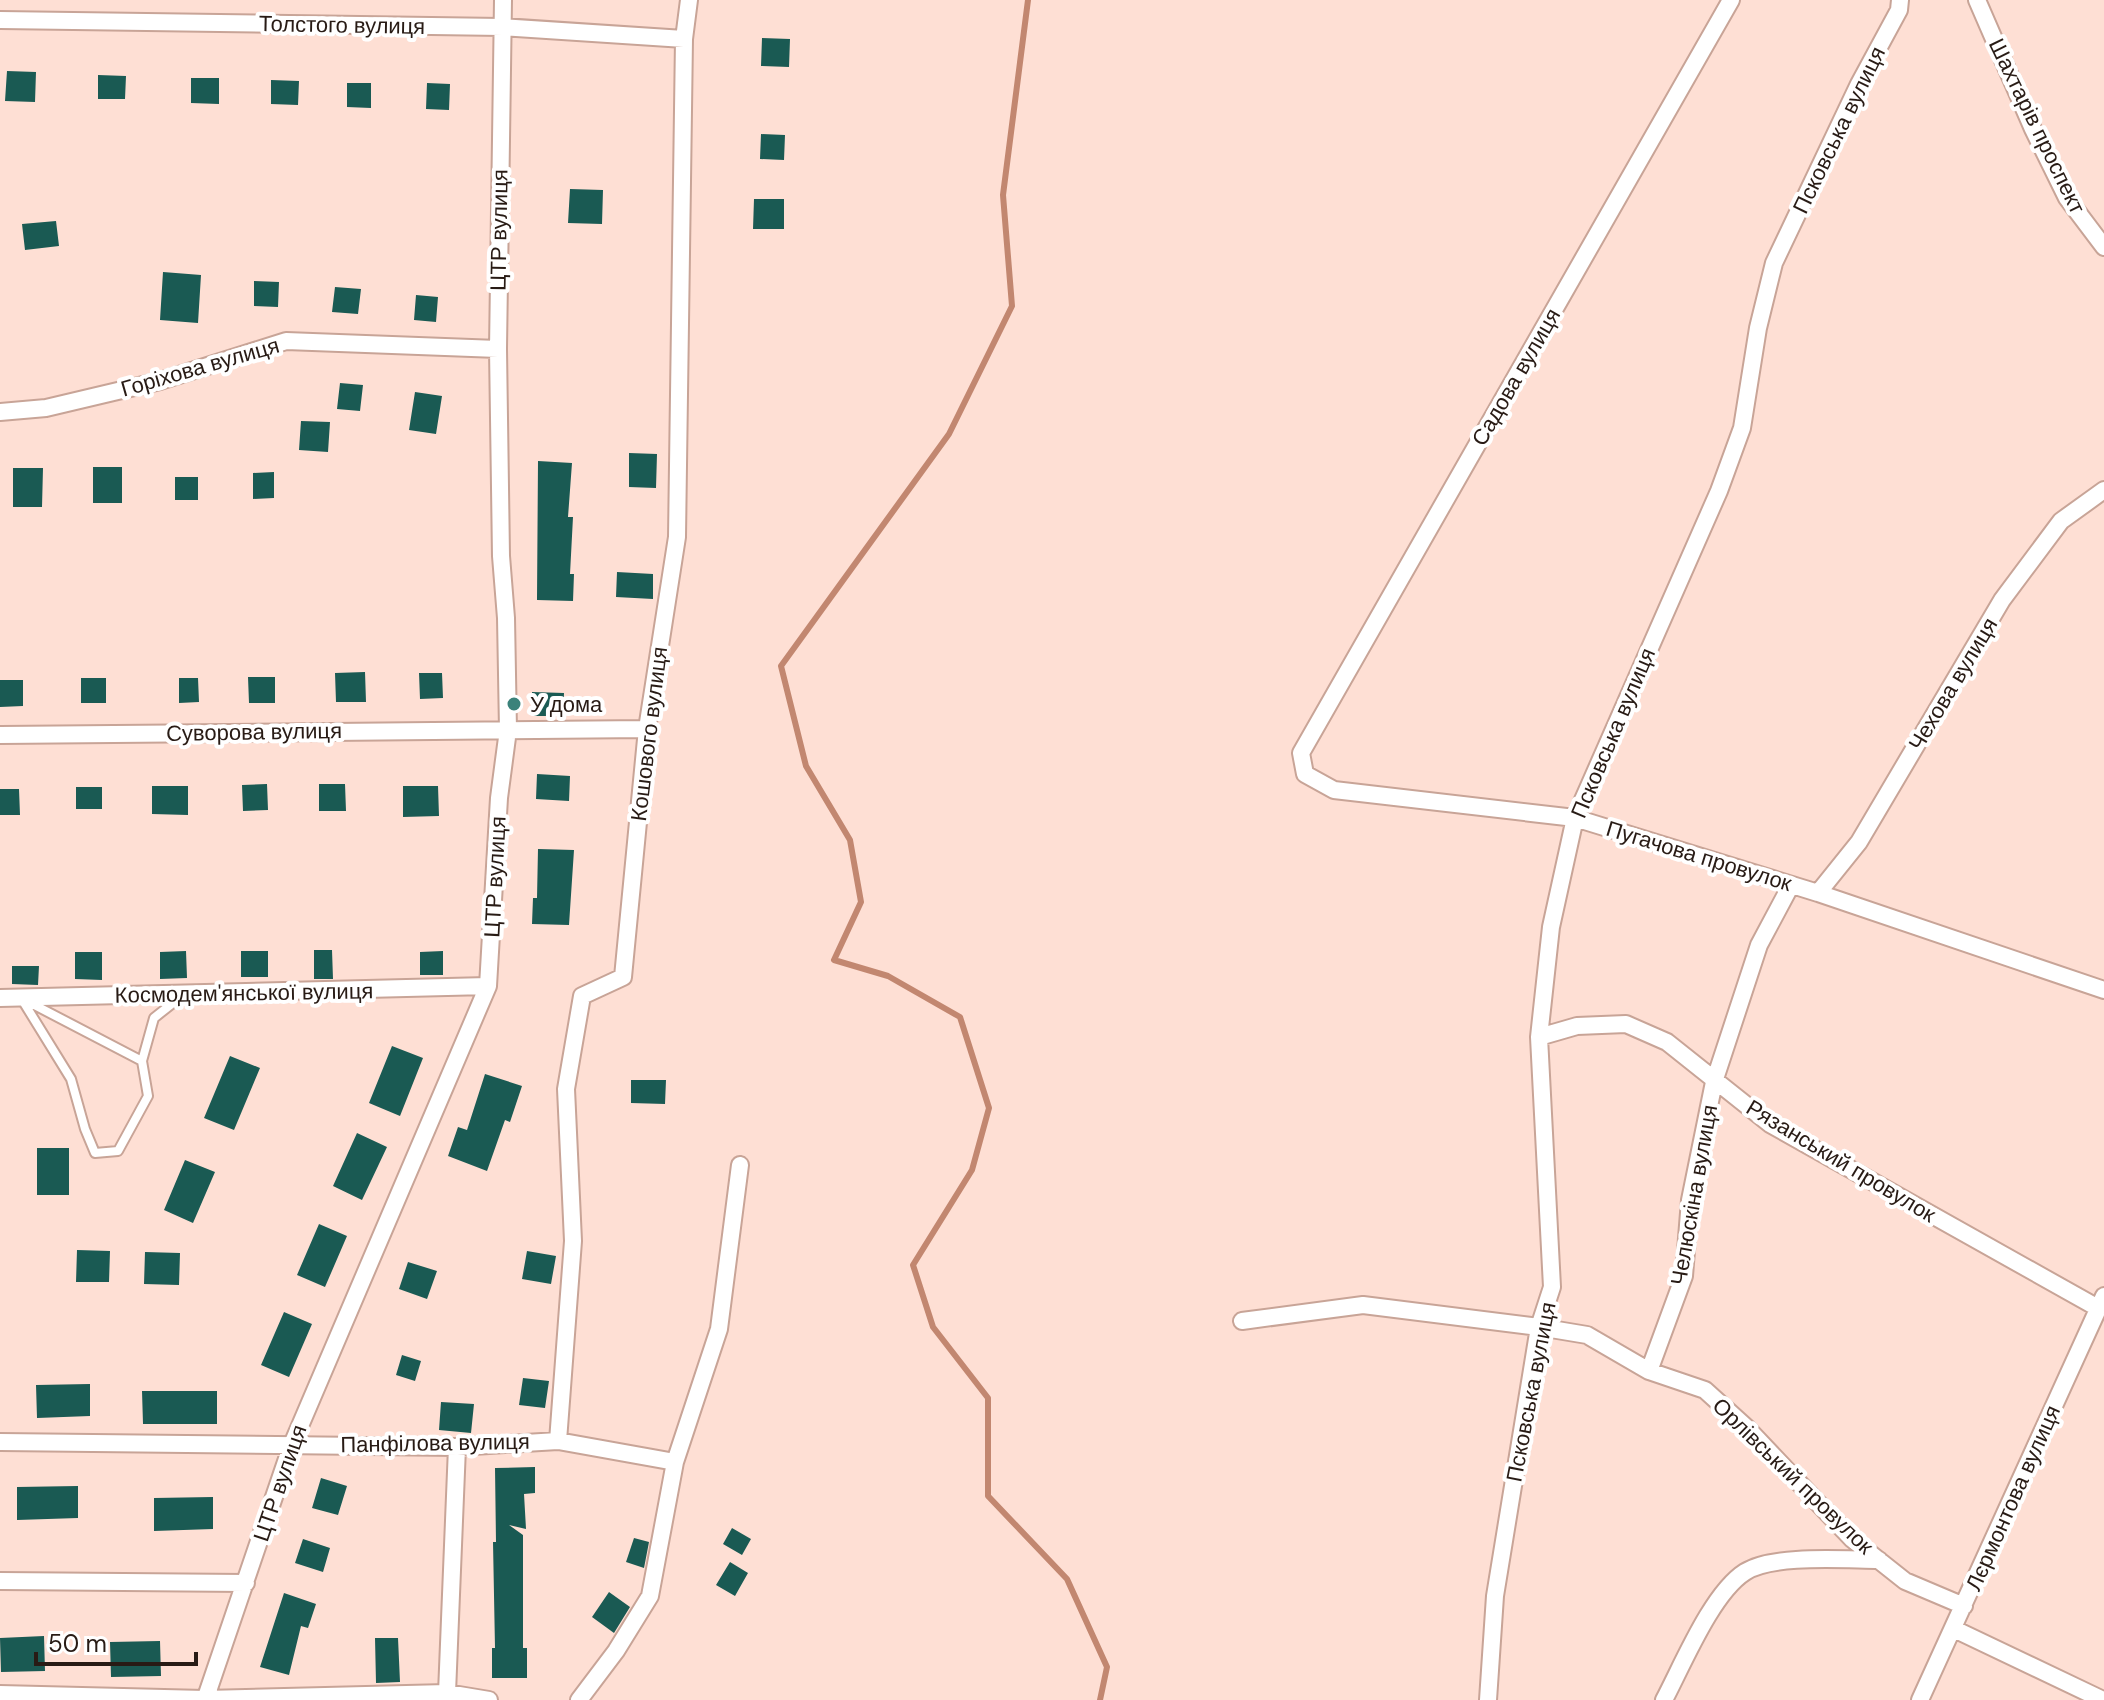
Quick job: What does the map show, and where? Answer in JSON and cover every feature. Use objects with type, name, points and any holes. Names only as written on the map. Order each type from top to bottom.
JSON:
[{"type":"street","name":"ЦТР вулиця","points":[[205,1699],[291,1447],[488,986],[499,798],[508,730],[506,618],[501,556],[498,349],[503,0]]},
{"type":"street","name":"Кошового вулиця","points":[[558,1441],[573,1241],[566,1089],[582,996],[623,977],[647,729],[677,537],[684,39],[689,0]]},
{"type":"street","name":"Садова вулиця","points":[[1301,753],[1731,0]]},
{"type":"street","name":"Псковська вулиця","points":[[1488,1700],[1495,1596],[1539,1327],[1552,1287],[1539,1037],[1551,927],[1575,818],[1719,491],[1742,428],[1758,328],[1774,263],[1859,84],[1899,10],[1900,0]]},
{"type":"street","name":"Шахтарів проспект","points":[[1977,0],[2033,129],[2067,198],[2104,247]]},
{"type":"street","name":"Толстого вулиця","points":[[0,20],[502,27],[684,39]]},
{"type":"street","name":"Горіхова вулиця","points":[[0,412],[46,408],[160,381],[286,341],[498,349]]},
{"type":"street","name":"Чехова вулиця","points":[[1818,893],[1859,842],[2002,600],[2061,521],[2104,490]]},
{"type":"street","name":"Суворова вулиця","points":[[0,735],[647,729]]},
{"type":"street","name":"Пугачова провулок","points":[[1301,753],[1305,774],[1334,790],[1575,818],[1818,893],[2104,990]]},
{"type":"street","name":"Челюскіна вулиця","points":[[1649,1371],[1684,1276],[1690,1200],[1714,1082],[1759,945],[1791,885]]},
{"type":"street","name":"Космодем'янської вулиця","points":[[0,998],[488,986]]},
{"type":"street","name":"Рязанський провулок","points":[[1539,1037],[1577,1026],[1626,1024],[1667,1042],[1770,1124],[2101,1302]]},
{"type":"street","points":[[579,1700],[616,1651],[650,1596],[675,1462],[719,1329],[740,1165]]},
{"type":"street","name":"Лєрмонтова вулиця","points":[[1920,1700],[2101,1302]]},
{"type":"street","name":"Орлівський провулок","points":[[1242,1321],[1363,1305],[1587,1335],[1649,1371],[1705,1390],[1748,1429],[1852,1539],[1905,1581],[1964,1606]]},
{"type":"street","name":"Панфілова вулиця","points":[[0,1442],[457,1447],[558,1441],[675,1462]]},
{"type":"street","points":[[447,1693],[457,1447]]},
{"type":"street","points":[[1664,1700],[1718,1599],[1746,1571],[1790,1560],[1879,1560]]},
{"type":"street","points":[[0,1581],[246,1583]]},
{"type":"street","points":[[1954,1629],[2103,1700]]},
{"type":"street","points":[[0,1694],[205,1699],[447,1693],[489,1700]]},
{"type":"lane","points":[[21,998],[71,1079],[95,1153],[118,1151],[148,1096],[142,1061],[154,1018],[183,995]]},
{"type":"lane","points":[[21,998],[142,1061]]},
{"type":"building","points":[[762,38],[790,39],[789,67],[761,66]]},
{"type":"building","points":[[7,71],[36,72],[35,102],[5,101]]},
{"type":"building","points":[[98,75],[126,76],[125,99],[98,99]]},
{"type":"building","points":[[191,78],[219,78],[219,104],[191,103]]},
{"type":"building","points":[[271,80],[299,81],[298,105],[271,104]]},
{"type":"building","points":[[347,83],[371,83],[371,108],[347,107]]},
{"type":"building","points":[[427,83],[450,84],[449,110],[426,109]]},
{"type":"building","points":[[761,134],[785,135],[784,160],[760,159]]},
{"type":"building","points":[[570,189],[603,190],[602,224],[568,223]]},
{"type":"building","points":[[754,199],[784,199],[784,229],[753,229]]},
{"type":"building","points":[[56,221],[59,246],[25,250],[22,224]]},
{"type":"building","points":[[163,272],[201,275],[198,323],[160,320]]},
{"type":"building","points":[[254,281],[279,282],[278,307],[254,306]]},
{"type":"building","points":[[335,287],[361,289],[358,314],[332,312]]},
{"type":"building","points":[[416,295],[438,297],[436,322],[414,320]]},
{"type":"building","points":[[340,383],[363,385],[360,411],[337,409]]},
{"type":"building","points":[[415,392],[442,396],[436,434],[409,430]]},
{"type":"building","points":[[301,421],[330,422],[328,452],[299,450]]},
{"type":"building","points":[[629,453],[657,454],[656,488],[629,487]]},
{"type":"building","points":[[538,461],[572,463],[568,517],[573,517],[570,574],[574,574],[573,601],[537,600]]},
{"type":"building","points":[[93,467],[122,467],[122,503],[93,503]]},
{"type":"building","points":[[13,468],[43,468],[42,507],[13,507]]},
{"type":"building","points":[[274,472],[274,498],[253,499],[253,473]]},
{"type":"building","points":[[175,477],[198,477],[198,500],[175,500]]},
{"type":"building","points":[[617,572],[653,574],[653,599],[616,597]]},
{"type":"building","points":[[365,672],[366,702],[336,702],[335,673]]},
{"type":"building","points":[[419,673],[442,673],[443,698],[420,699]]},
{"type":"building","points":[[248,677],[275,677],[275,703],[249,703]]},
{"type":"building","points":[[81,678],[106,678],[106,703],[81,703]]},
{"type":"building","points":[[179,678],[198,678],[199,702],[179,703]]},
{"type":"building","points":[[0,680],[23,680],[23,706],[0,707]]},
{"type":"building","points":[[532,692],[564,693],[563,716],[532,716]]},
{"type":"building","points":[[537,774],[570,776],[569,801],[536,799]]},
{"type":"building","points":[[267,784],[268,810],[243,811],[242,785]]},
{"type":"building","points":[[319,784],[345,784],[346,811],[319,811]]},
{"type":"building","points":[[152,786],[188,786],[188,815],[152,814]]},
{"type":"building","points":[[403,786],[438,786],[439,816],[403,817]]},
{"type":"building","points":[[76,787],[102,787],[102,809],[76,809]]},
{"type":"building","points":[[0,789],[19,789],[20,815],[0,815]]},
{"type":"building","points":[[538,849],[574,850],[569,925],[532,924],[533,898],[537,898]]},
{"type":"building","points":[[314,950],[332,950],[333,979],[314,979]]},
{"type":"building","points":[[186,951],[187,978],[160,979],[160,952]]},
{"type":"building","points":[[241,951],[268,951],[268,977],[241,977]]},
{"type":"building","points":[[443,951],[443,975],[420,975],[420,952]]},
{"type":"building","points":[[75,952],[102,952],[102,980],[75,979]]},
{"type":"building","points":[[12,966],[39,966],[38,985],[12,984]]},
{"type":"building","points":[[392,1046],[423,1058],[400,1116],[369,1103]]},
{"type":"building","points":[[230,1056],[260,1068],[234,1130],[204,1118]]},
{"type":"building","points":[[485,1074],[522,1086],[510,1122],[505,1120],[487,1171],[448,1156],[458,1127],[467,1130]]},
{"type":"building","points":[[631,1080],[666,1080],[665,1104],[631,1103]]},
{"type":"building","points":[[357,1133],[387,1147],[362,1200],[333,1186]]},
{"type":"building","points":[[37,1148],[69,1148],[69,1195],[37,1195]]},
{"type":"building","points":[[185,1160],[215,1172],[193,1223],[164,1210]]},
{"type":"building","points":[[319,1224],[347,1236],[325,1287],[297,1275]]},
{"type":"building","points":[[77,1250],[110,1251],[109,1282],[76,1282]]},
{"type":"building","points":[[527,1251],[556,1256],[551,1284],[522,1279]]},
{"type":"building","points":[[145,1252],[180,1253],[179,1285],[144,1284]]},
{"type":"building","points":[[408,1262],[437,1271],[427,1299],[399,1289]]},
{"type":"building","points":[[284,1312],[312,1324],[289,1377],[261,1365]]},
{"type":"building","points":[[402,1355],[421,1361],[415,1381],[396,1375]]},
{"type":"building","points":[[523,1378],[549,1381],[545,1408],[519,1405]]},
{"type":"building","points":[[90,1384],[90,1416],[37,1418],[36,1385]]},
{"type":"building","points":[[142,1391],[217,1391],[217,1424],[143,1424]]},
{"type":"building","points":[[441,1402],[474,1404],[471,1433],[439,1430]]},
{"type":"building","points":[[535,1467],[535,1493],[524,1494],[526,1529],[509,1525],[523,1535],[523,1648],[527,1648],[527,1678],[492,1678],[492,1648],[495,1648],[495,1468]]},
{"type":"building","points":[[321,1478],[347,1486],[338,1515],[312,1508]]},
{"type":"building","points":[[78,1486],[78,1518],[17,1520],[17,1487]]},
{"type":"building","points":[[213,1497],[213,1529],[154,1531],[154,1498]]},
{"type":"building","points":[[732,1528],[751,1539],[742,1555],[723,1544]]},
{"type":"building","points":[[634,1538],[649,1542],[644,1568],[626,1562]]},
{"type":"building","points":[[303,1539],[330,1548],[323,1572],[295,1563]]},
{"type":"building","points":[[730,1562],[748,1573],[735,1596],[716,1585]]},
{"type":"building","points":[[609,1592],[630,1607],[614,1633],[592,1617]]},
{"type":"building","points":[[284,1593],[316,1604],[308,1628],[301,1626],[289,1675],[260,1667]]},
{"type":"building","points":[[44,1636],[45,1671],[1,1672],[0,1638]]},
{"type":"building","points":[[375,1638],[398,1638],[400,1682],[376,1683]]},
{"type":"building","points":[[160,1641],[161,1676],[111,1677],[110,1642]]},
{"type":"waterway","points":[[1028,0],[1003,195],[1012,306],[949,434],[781,666],[806,766],[850,840],[861,902],[834,960],[888,976],[960,1017],[989,1108],[972,1170],[913,1265],[933,1327],[988,1398],[988,1496],[1067,1579],[1107,1667],[1100,1700]]},
{"type":"place","name":"У дома","points":[[514,704]]}]
